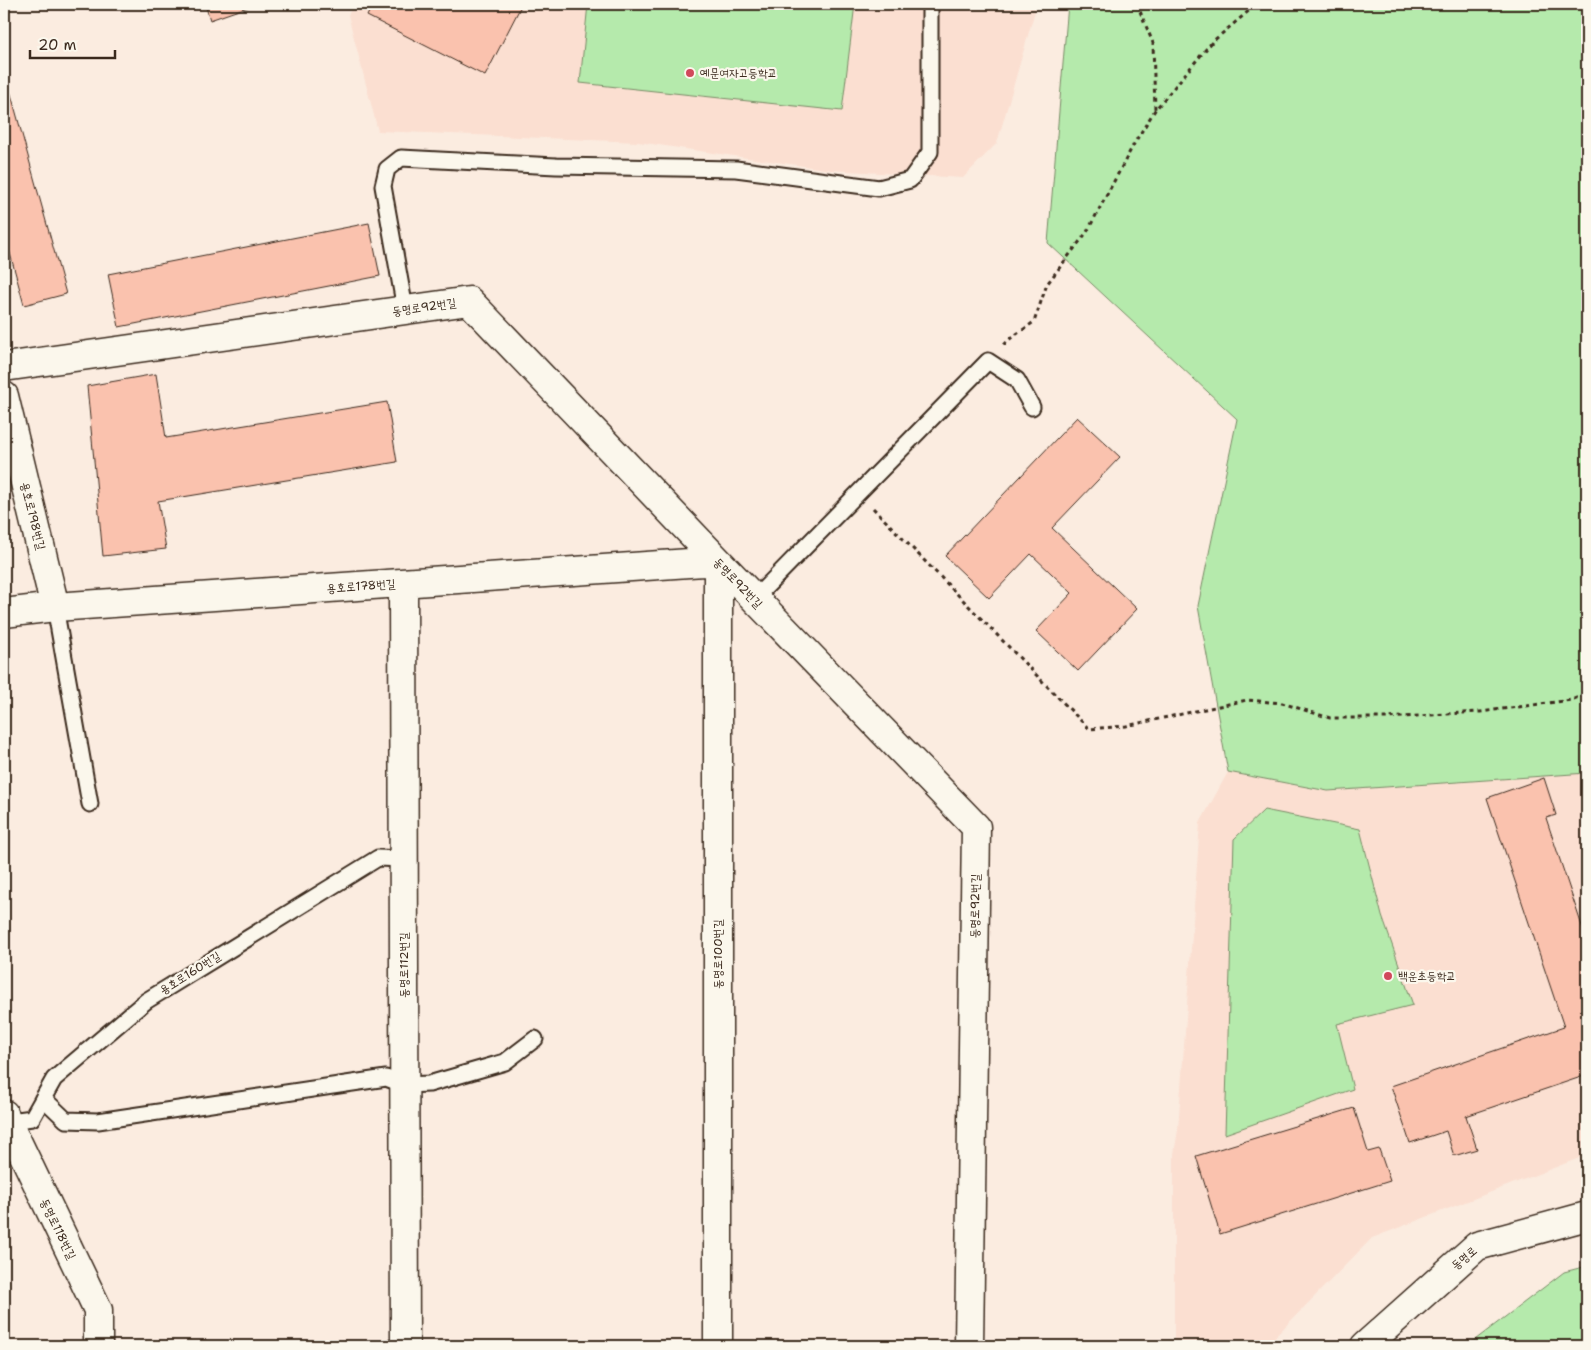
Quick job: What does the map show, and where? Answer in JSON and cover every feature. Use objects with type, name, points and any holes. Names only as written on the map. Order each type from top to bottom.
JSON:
[{"type":"street","name":"동명로92번길","points":[[4,367],[469,301],[754,599],[976,827],[969,1346]]},
{"type":"street","name":"용호로198번길","points":[[4,396],[55,607]]},
{"type":"street","name":"용호로178번길","points":[[4,613],[55,607],[718,561]]},
{"type":"street","name":"동명로100번길","points":[[718,561],[718,1346]]},
{"type":"street","name":"동명로112번길","points":[[403,583],[406,1346]]},
{"type":"street","name":"동명로118번길","points":[[4,1119],[98,1310],[98,1346]]},
{"type":"street","name":"동명로","points":[[1365,1346],[1477,1246],[1587,1216]]},
{"type":"lane","points":[[405,309],[384,186],[387,170],[401,158],[556,166],[736,169],[880,188],[910,180],[930,152],[930,4]]},
{"type":"lane","points":[[754,599],[988,361],[1017,380],[1032,407]]},
{"type":"lane","points":[[55,607],[90,804]]},
{"type":"lane","name":"용호로160번길","points":[[4,1119],[32,1118],[54,1079],[146,1001],[378,858],[404,859]]},
{"type":"lane","points":[[43,1098],[66,1120],[98,1121],[386,1078],[405,1085],[429,1084],[506,1062],[535,1039]]},
{"type":"path","points":[[1137,4],[1153,43],[1155,110]]},
{"type":"path","points":[[988,361],[1011,338],[1034,322],[1047,284],[1088,232],[1135,142],[1155,110],[1212,42],[1257,4]]},
{"type":"path","points":[[857,494],[893,527],[953,591],[1089,729],[1126,726],[1247,700],[1282,703],[1330,718],[1385,718],[1480,712],[1570,700],[1587,694]]},
{"type":"shaded area","name":"예문여자고등학교","points":[[354,4],[1037,4],[997,143],[963,178],[831,170],[638,142],[378,131],[348,15]]},
{"type":"shaded area","name":"백운초등학교","points":[[1228,772],[1328,791],[1587,773],[1587,1155],[1372,1238],[1266,1346],[1174,1346],[1174,1154],[1178,1130],[1200,823]]},
{"type":"green space","points":[[588,4],[855,4],[842,111],[580,83]]},
{"type":"green space","points":[[1068,4],[1587,4],[1587,773],[1328,791],[1228,772],[1198,606],[1237,419],[1048,243]]},
{"type":"green space","points":[[1264,810],[1360,829],[1382,916],[1413,1005],[1337,1024],[1353,1089],[1225,1134],[1234,839]]},
{"type":"green space","points":[[1587,1266],[1587,1346],[1467,1346],[1564,1272]]},
{"type":"building","points":[[205,4],[256,4],[210,20]]},
{"type":"building","points":[[373,4],[522,4],[485,76],[367,16]]},
{"type":"building","points":[[4,69],[66,294],[24,305],[4,231]]},
{"type":"building","points":[[369,223],[380,276],[119,327],[108,274]]},
{"type":"building","points":[[156,374],[166,438],[387,402],[397,462],[158,501],[166,549],[103,556],[87,386]]},
{"type":"building","points":[[1077,417],[1120,457],[1052,528],[1137,609],[1078,671],[1036,631],[1072,593],[1031,554],[989,598],[945,556]]},
{"type":"building","points":[[1544,778],[1556,815],[1546,818],[1587,941],[1587,1075],[1466,1116],[1477,1149],[1454,1156],[1446,1131],[1410,1143],[1391,1086],[1564,1027],[1487,798]]},
{"type":"building","points":[[1354,1108],[1368,1152],[1379,1149],[1390,1181],[1220,1234],[1196,1156]]},
{"type":"place","name":"예문여자고등학교","points":[[690,73]]},
{"type":"place","name":"백운초등학교","points":[[1388,976]]}]
